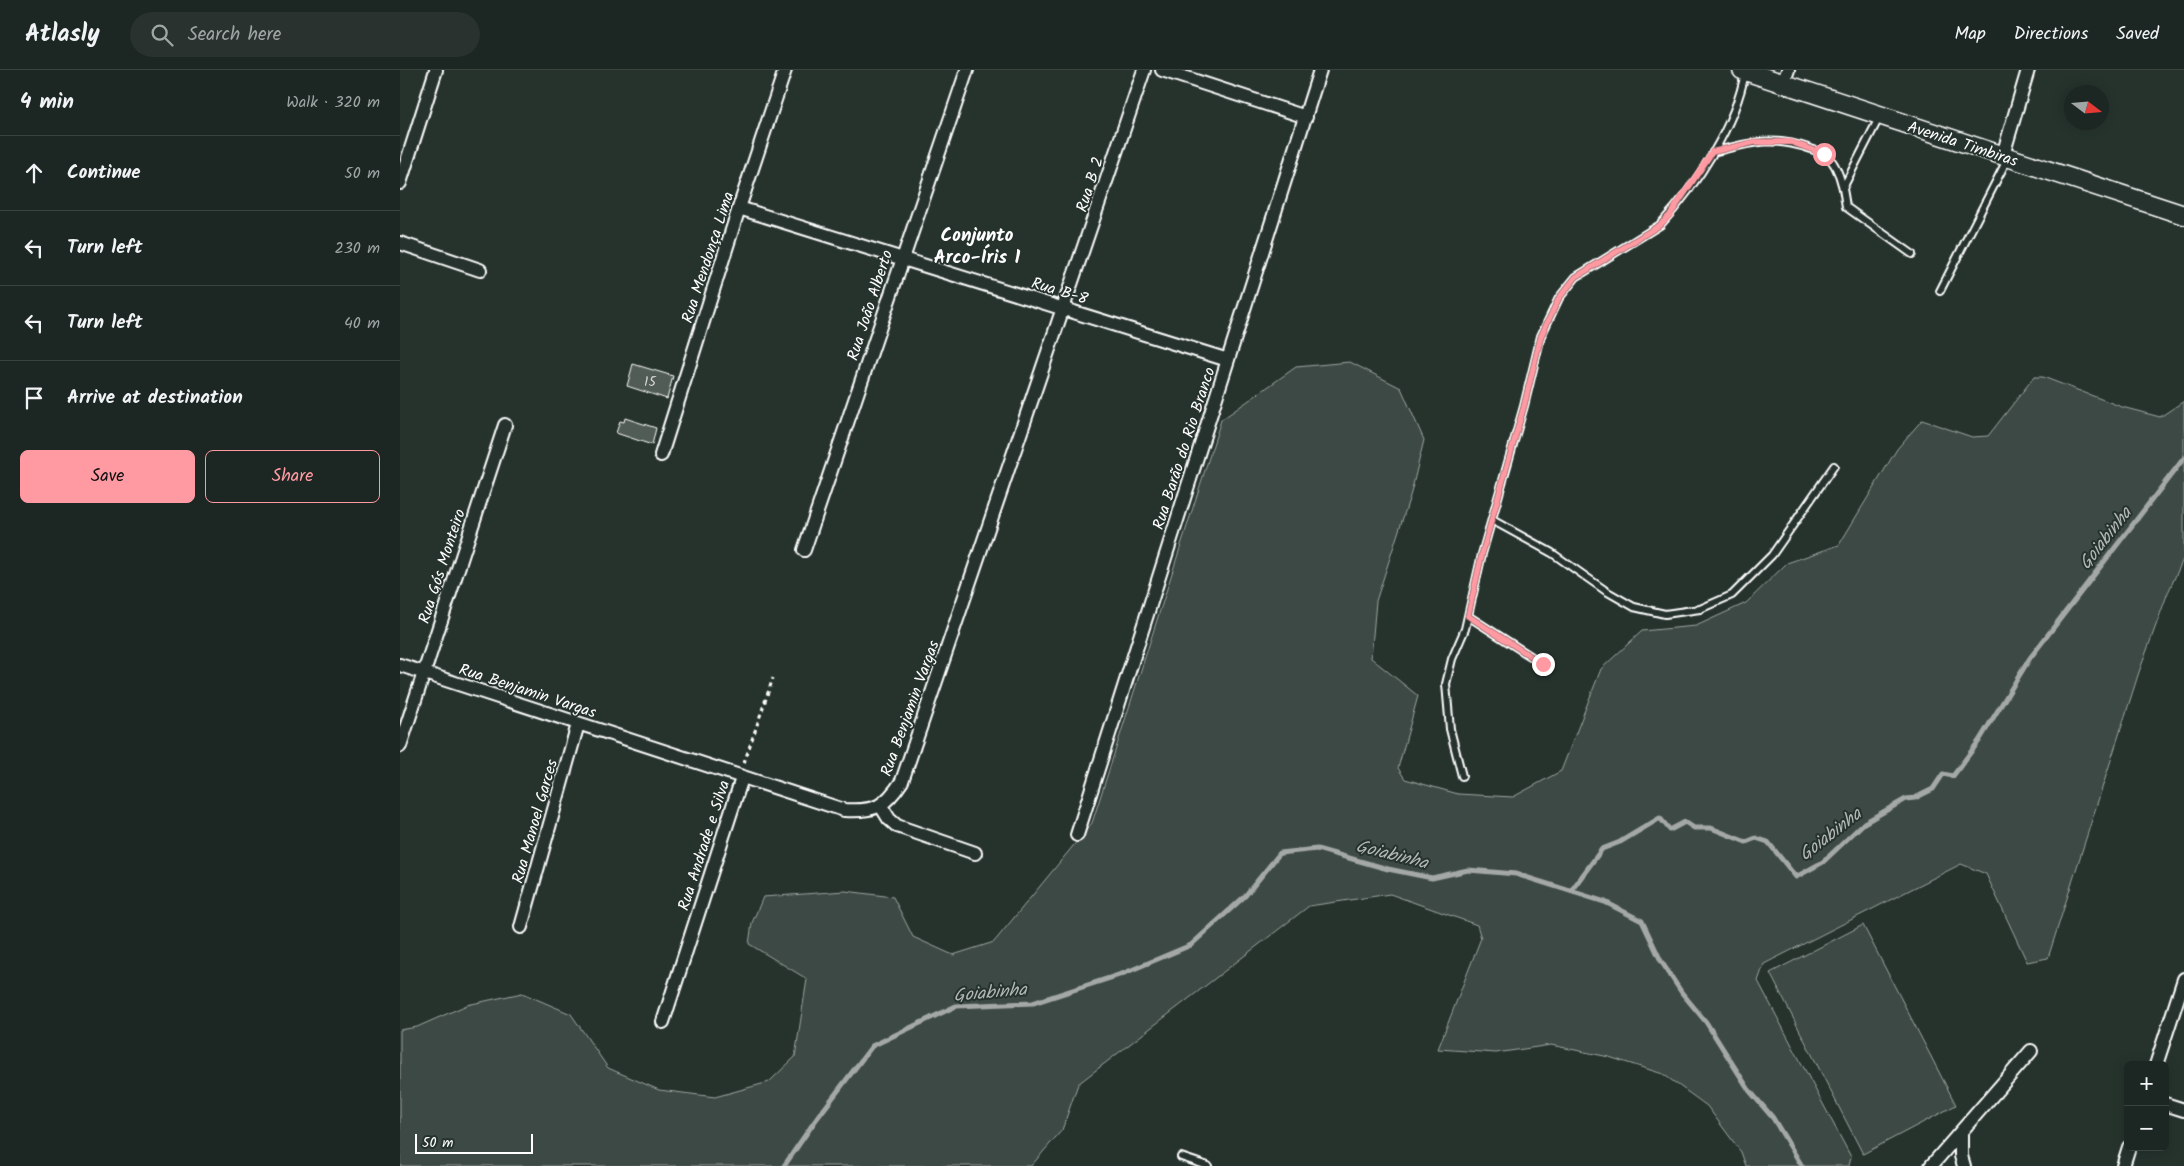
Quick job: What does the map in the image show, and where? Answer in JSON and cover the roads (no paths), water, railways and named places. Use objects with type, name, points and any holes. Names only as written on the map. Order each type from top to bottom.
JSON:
[{"type":"street","points":[[400,183],[436,70]]},
{"type":"street","name":"Rua Mendonça Lima","points":[[661,455],[785,70]]},
{"type":"street","name":"Rua João Alberto","points":[[804,550],[967,70]]},
{"type":"street","name":"Rua B 2","points":[[1065,308],[1144,70]]},
{"type":"street","points":[[1162,70],[1306,117]]},
{"type":"street","name":"Rua Barão do Rio Branco","points":[[1077,835],[1320,70]]},
{"type":"street","name":"Avenida Timbiras","points":[[1744,70],[1786,77],[1880,116],[2184,215]]},
{"type":"street","points":[[2005,156],[2028,70]]},
{"type":"street","name":"Rua B-8","points":[[739,208],[1228,360]]},
{"type":"street","points":[[400,243],[480,270]]},
{"type":"street","name":"Rua Benjamin Vargas","points":[[400,665],[844,810],[864,812],[881,806],[893,796],[902,781],[1065,308]]},
{"type":"street","name":"Rua Gós Monteiro","points":[[400,746],[505,425]]},
{"type":"street","name":"Rua Manoel Garces","points":[[521,927],[578,724]]},
{"type":"street","name":"Rua Andrade e Silva","points":[[664,1022],[742,778]]},
{"type":"street","points":[[881,806],[889,819],[897,826],[975,853]]},
{"type":"street","points":[[2157,1061],[2184,979]]},
{"type":"street","points":[[1931,1166],[2031,1051]]},
{"type":"street","points":[[2169,1105],[2184,1110]]},
{"type":"street","points":[[1961,1132],[1961,1156],[1964,1166]]},
{"type":"street","points":[[2123,1166],[2128,1151]]},
{"type":"lane","points":[[1462,776],[1450,729],[1446,684],[1452,660],[1468,616],[1541,336],[1559,298],[1576,277],[1660,225],[1670,215],[1712,152],[1732,116],[1744,70]]},
{"type":"lane","points":[[1843,188],[1880,116]]},
{"type":"lane","points":[[1712,152],[1755,142],[1791,142],[1824,154],[1835,165],[1843,188],[1846,207],[1912,254]]},
{"type":"lane","points":[[1940,291],[2005,156]]},
{"type":"lane","points":[[1492,520],[1552,553],[1606,591],[1634,607],[1665,614],[1700,609],[1732,595],[1772,555],[1834,466]]},
{"type":"lane","points":[[1468,616],[1543,664]]},
{"type":"lane","points":[[1181,1156],[1208,1166]]},
{"type":"waterway","name":"Goiabinha","points":[[1571,891],[1602,849],[1620,842],[1660,818],[1670,830],[1685,822],[1694,828],[1711,828],[1746,842],[1756,838],[1768,842],[1796,877],[1823,862],[1864,823],[1906,799],[1915,798],[1933,789],[1943,774],[1953,776],[1979,741],[2030,658],[2184,458]]},
{"type":"waterway","name":"Goiabinha","points":[[784,1166],[815,1121],[872,1046],[956,1006],[1033,1003],[1122,974],[1191,945],[1245,896],[1280,853],[1317,849],[1388,869],[1432,878],[1468,870],[1516,874],[1605,902],[1642,921],[1661,961],[1682,993],[1706,1022],[1749,1090],[1773,1118],[1802,1166]]},
{"type":"district","name":"Conjunto Arco-Íris 1","points":[[977,245]]}]
